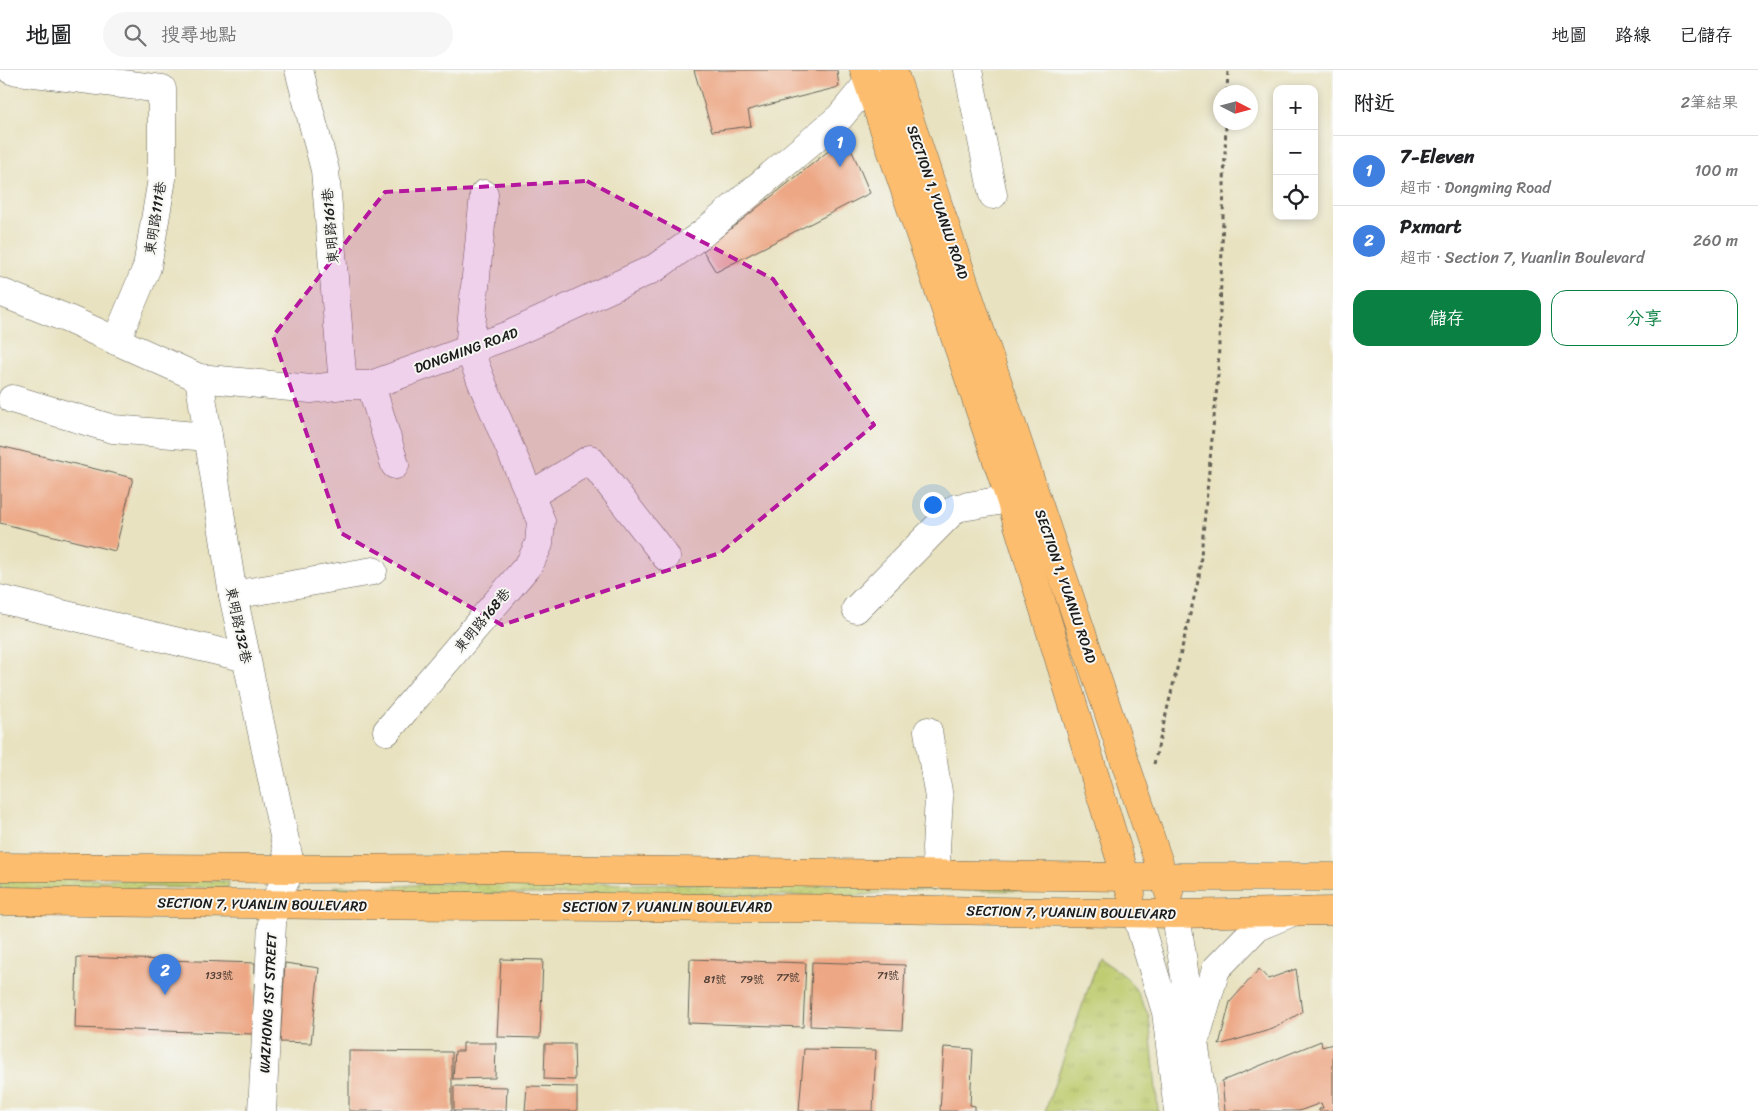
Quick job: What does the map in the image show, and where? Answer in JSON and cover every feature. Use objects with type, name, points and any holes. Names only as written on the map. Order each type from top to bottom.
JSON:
[{"type":"main road","name":"SECTION 1, YUANLU ROAD","points":[[893,70],[1176,914]]},
{"type":"main road","name":"SECTION 1, YUANLU ROAD","points":[[869,74],[1010,499],[1127,877],[1136,913]]},
{"type":"main road","points":[[0,867],[456,868],[1127,877],[1333,877]]},
{"type":"main road","name":"SECTION 7, YUANLIN BOULEVARD","points":[[0,901],[273,905],[884,909],[1176,914],[1333,911]]},
{"type":"street","name":"東明路111巷","points":[[11,70],[162,89],[162,179],[147,267],[116,341]]},
{"type":"street","name":"東明路161巷","points":[[300,70],[325,170],[343,385]]},
{"type":"street","points":[[968,70],[993,195]]},
{"type":"street","name":"DONGMING ROAD","points":[[0,292],[199,378],[311,389],[371,384],[509,335],[655,268],[702,234],[840,117],[869,74]]},
{"type":"street","points":[[469,349],[484,194]]},
{"type":"street","name":"東明路168巷","points":[[387,731],[530,563],[539,544],[541,521],[469,349]]},
{"type":"street","name":"東明路132巷","points":[[199,378],[233,595],[291,869]]},
{"type":"street","points":[[371,384],[395,466]]},
{"type":"street","points":[[12,399],[113,429],[208,437]]},
{"type":"street","points":[[531,495],[590,460],[666,557]]},
{"type":"street","points":[[856,609],[956,508],[1010,499]]},
{"type":"street","points":[[233,595],[373,571]]},
{"type":"street","points":[[0,599],[246,658]]},
{"type":"street","points":[[928,731],[939,798],[936,848],[937,875]]},
{"type":"street","name":"WAZHONG 1ST STREET","points":[[262,1111],[273,905],[291,869]]},
{"type":"street","points":[[1195,1040],[1216,969],[1257,927],[1297,911]]},
{"type":"street","name":"SECTION 1, YUANLU ROAD","points":[[1136,913],[1166,1012],[1178,1111]]},
{"type":"street","name":"SECTION 1, YUANLU ROAD","points":[[1176,914],[1204,1111]]},
{"type":"path","points":[[1227,85],[1228,70]]},
{"type":"path","points":[[1153,765],[1199,577],[1218,375],[1226,130]]},
{"type":"highlighted area","points":[[587,181],[773,279],[874,425],[720,553],[502,625],[341,533],[273,336],[385,192]]},
{"type":"green space","points":[[0,878],[228,881],[229,886],[226,888],[146,887],[122,891],[0,889]]},
{"type":"green space","points":[[443,883],[1044,885],[1070,888],[1069,891],[903,890],[857,896],[337,893],[333,891],[334,886],[368,888]]},
{"type":"green space","points":[[1099,958],[1126,977],[1136,990],[1149,1016],[1158,1111],[1045,1111]]},
{"type":"building","points":[[694,70],[837,70],[839,87],[748,110],[751,126],[712,131]]},
{"type":"building","points":[[846,137],[870,193],[716,272],[703,251]]},
{"type":"building","points":[[0,446],[133,478],[115,551],[0,523]]},
{"type":"building","points":[[77,957],[255,963],[253,1034],[75,1028]]},
{"type":"building","points":[[501,959],[543,960],[540,1038],[497,1037]]},
{"type":"building","points":[[690,959],[806,963],[803,1027],[688,1023]]},
{"type":"building","points":[[812,962],[905,965],[902,1030],[810,1026]]},
{"type":"building","points":[[285,963],[319,968],[311,1043],[280,1042]]},
{"type":"building","points":[[1259,969],[1268,979],[1296,969],[1302,1012],[1273,1029],[1219,1045],[1230,1002]]},
{"type":"building","points":[[1321,1041],[1322,1047],[1333,1044],[1333,1111],[1319,1111],[1319,1109],[1323,1108],[1321,1103],[1299,1111],[1225,1111],[1222,1081]]},
{"type":"building","points":[[463,1043],[496,1043],[495,1078],[453,1079],[455,1051],[463,1051]]},
{"type":"building","points":[[545,1044],[574,1044],[575,1080],[544,1079]]},
{"type":"building","points":[[944,1047],[973,1049],[970,1105],[975,1106],[975,1111],[940,1111]]},
{"type":"building","points":[[804,1049],[876,1050],[873,1111],[799,1111]]},
{"type":"building","points":[[349,1051],[452,1052],[452,1111],[349,1111]]},
{"type":"building","points":[[454,1086],[507,1087],[506,1111],[454,1111]]},
{"type":"building","points":[[527,1086],[577,1087],[577,1111],[525,1111]]},
{"type":"place","name":"7-Eleven","points":[[840,167]]},
{"type":"place","name":"Pxmart","points":[[165,995]]}]
